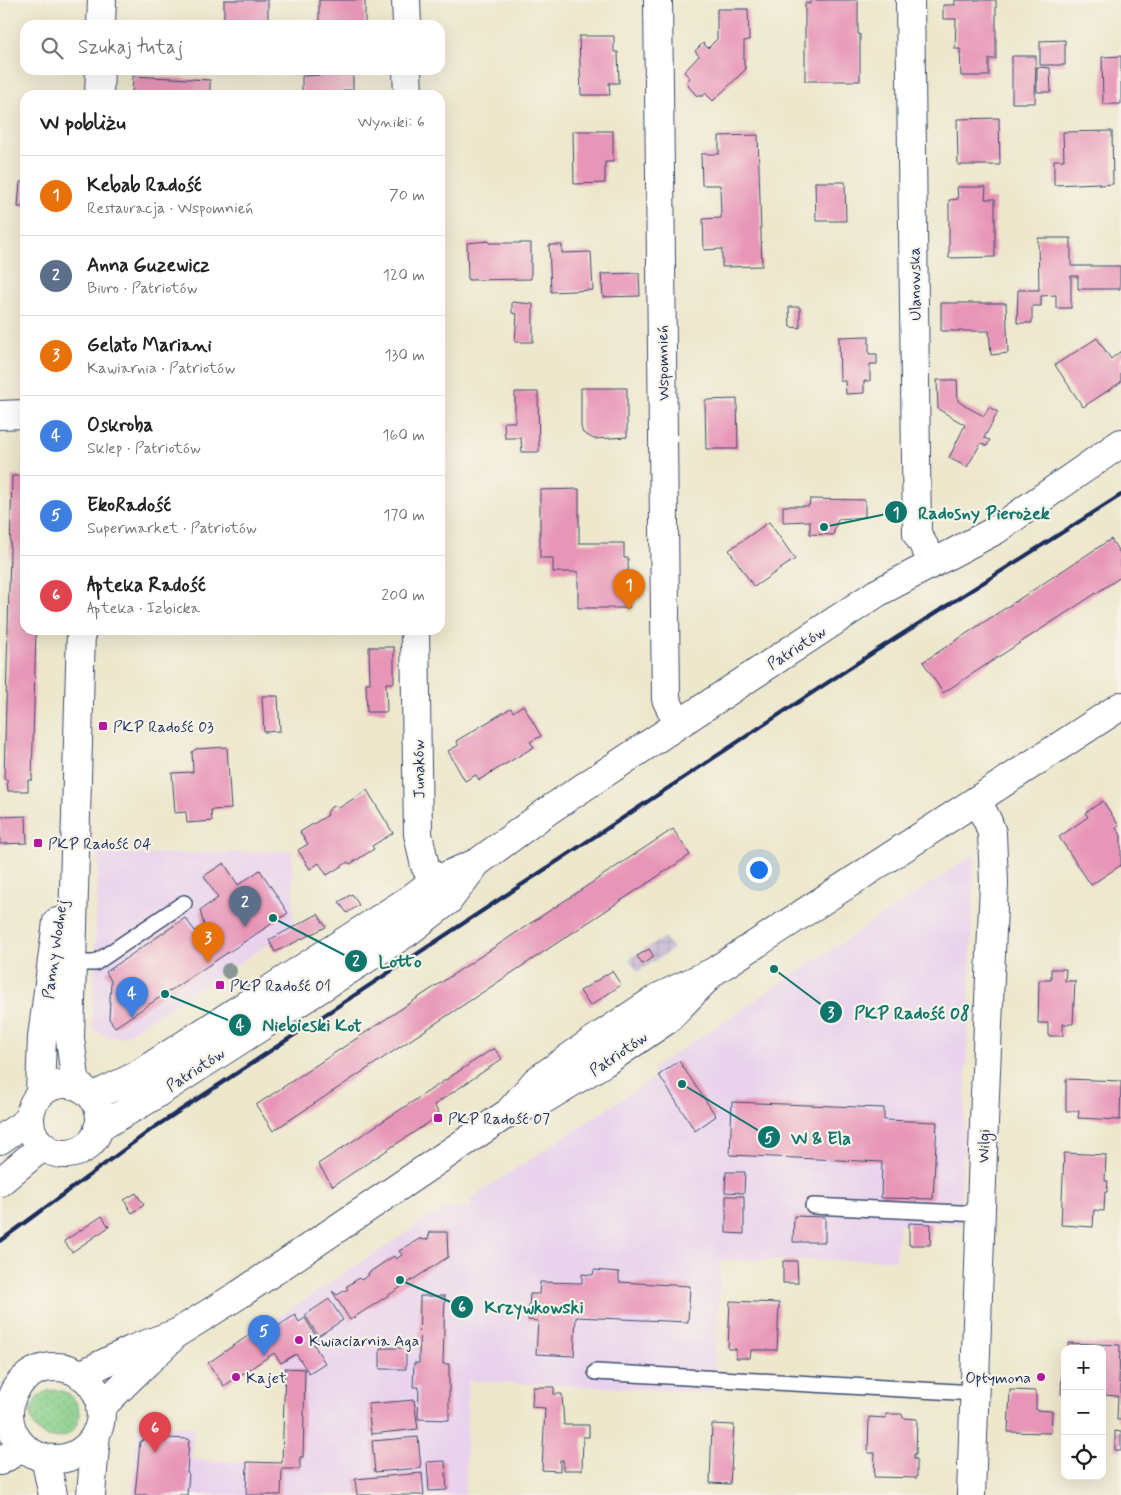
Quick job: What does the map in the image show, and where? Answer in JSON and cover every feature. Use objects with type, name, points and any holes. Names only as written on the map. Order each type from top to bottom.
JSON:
[{"type":"main road","points":[[102,0],[102,20]]},
{"type":"main road","points":[[406,0],[407,20]]},
{"type":"main road","name":"Wspomnień","points":[[658,0],[666,699],[678,724]]},
{"type":"main road","name":"Ulanowska","points":[[910,0],[917,534],[934,563]]},
{"type":"main road","points":[[99,90],[100,75]]},
{"type":"main road","points":[[408,75],[408,90]]},
{"type":"main road","points":[[0,415],[20,414]]},
{"type":"main road","name":"Patriotów","points":[[98,1128],[147,1100],[408,932],[441,891],[552,808],[877,593],[996,530],[1121,443]]},
{"type":"main road","name":"Panny Wodnej","points":[[81,635],[70,1038],[84,1091]]},
{"type":"main road","name":"Junaków","points":[[416,635],[418,834],[425,866],[441,891]]},
{"type":"main road","name":"Patriotów","points":[[80,1375],[133,1349],[177,1333],[240,1294],[508,1113],[543,1100],[605,1062],[667,1020],[713,972],[1121,706]]},
{"type":"main road","name":"Wilgi","points":[[971,1495],[994,883],[992,833],[977,800]]},
{"type":"main road","name":"Panny Wodnej","points":[[40,1094],[42,1037],[75,805]]},
{"type":"main road","name":"Patriotów","points":[[84,1091],[134,1077],[410,899],[441,891]]},
{"type":"main road","points":[[60,1084],[84,1091],[98,1109],[98,1128],[88,1146],[76,1152],[63,1154],[52,1152],[42,1146],[35,1138],[30,1127],[33,1104],[40,1094],[60,1084]]},
{"type":"main road","points":[[0,1140],[30,1119]]},
{"type":"main road","points":[[0,1182],[42,1146]]},
{"type":"main road","name":"Patriotów","points":[[98,1421],[123,1385],[177,1333]]},
{"type":"main road","points":[[53,1495],[34,1452],[14,1434],[5,1420],[12,1398],[21,1383],[31,1374],[42,1369],[51,1368],[70,1370],[80,1375],[92,1386],[98,1397],[98,1421],[91,1495]]},
{"type":"main road","points":[[0,1461],[34,1452],[61,1458],[78,1452],[86,1447],[98,1421]]},
{"type":"lane","points":[[72,963],[95,963],[184,903]]},
{"type":"lane","points":[[813,1206],[981,1214]]},
{"type":"lane","points":[[596,1372],[975,1393]]},
{"type":"shaded area","points":[[292,851],[294,928],[123,1037],[108,1037],[92,1029],[99,852],[106,855]]},
{"type":"shaded area","points":[[975,854],[960,1224],[899,1224],[895,1260],[721,1260],[713,1392],[468,1381],[465,1495],[132,1495],[138,1425],[194,1427],[192,1460],[282,1463],[285,1369],[274,1353],[224,1386],[208,1363],[444,1208],[471,1208],[470,1199],[657,1076],[652,1069]]},
{"type":"shaded area","points":[[664,937],[673,949],[638,972],[629,959]]},
{"type":"green space","points":[[50,1390],[60,1390],[72,1397],[79,1409],[79,1419],[72,1431],[60,1438],[50,1438],[42,1434],[35,1427],[31,1419],[31,1409],[35,1401],[42,1394]]},
{"type":"building","points":[[224,0],[268,0],[268,20],[224,20]]},
{"type":"building","points":[[319,0],[365,0],[365,20],[319,20]]},
{"type":"building","points":[[810,0],[858,0],[860,81],[805,81],[805,3],[810,4]]},
{"type":"building","points":[[955,0],[996,0],[996,59],[989,59],[989,76],[961,76],[960,49],[955,49],[956,19],[943,19],[943,5],[955,5]]},
{"type":"building","points":[[717,9],[748,9],[749,40],[744,41],[744,65],[746,69],[713,101],[705,93],[703,96],[697,96],[689,87],[687,81],[690,78],[684,72],[699,56],[695,51],[703,43],[708,48],[717,39]]},
{"type":"building","points":[[579,36],[614,36],[614,52],[618,52],[619,83],[609,83],[610,95],[581,95]]},
{"type":"building","points":[[1065,40],[1065,65],[1040,65],[1040,41]]},
{"type":"building","points":[[1012,56],[1036,56],[1035,103],[1012,103]]},
{"type":"building","points":[[1121,56],[1121,104],[1103,104],[1102,57]]},
{"type":"building","points":[[1037,67],[1050,68],[1051,92],[1037,92]]},
{"type":"building","points":[[353,75],[353,90],[302,90],[302,76]]},
{"type":"building","points":[[133,76],[210,80],[210,90],[132,90]]},
{"type":"building","points":[[999,118],[1000,165],[958,165],[957,119]]},
{"type":"building","points":[[573,131],[613,131],[613,162],[605,162],[605,183],[574,184]]},
{"type":"building","points":[[1112,131],[1113,184],[1054,185],[1054,160],[1064,160],[1063,132]]},
{"type":"building","points":[[758,135],[762,266],[722,267],[722,249],[704,250],[703,219],[721,218],[720,185],[702,185],[701,154],[719,154],[719,136]]},
{"type":"building","points":[[20,182],[20,207],[18,207]]},
{"type":"building","points":[[815,182],[845,182],[846,221],[816,221]]},
{"type":"building","points":[[957,187],[986,187],[985,199],[995,199],[995,257],[949,258],[949,200],[958,199]]},
{"type":"building","points":[[1038,238],[1071,238],[1071,266],[1120,266],[1120,289],[1078,289],[1078,276],[1071,276],[1071,308],[1056,308],[1056,295],[1041,296],[1041,306],[1032,306],[1032,323],[1017,323],[1018,290],[1039,290]]},
{"type":"building","points":[[489,241],[489,243],[531,243],[531,279],[468,280],[467,243]]},
{"type":"building","points":[[549,245],[562,245],[562,253],[591,252],[593,290],[551,292]]},
{"type":"building","points":[[639,273],[640,296],[603,297],[601,274]]},
{"type":"building","points":[[512,302],[533,304],[533,342],[515,342],[517,314],[512,313]]},
{"type":"building","points":[[941,303],[1006,303],[1008,353],[991,355],[989,331],[941,331]]},
{"type":"building","points":[[789,307],[800,307],[800,328],[790,327]]},
{"type":"building","points":[[869,336],[869,354],[877,354],[877,364],[870,364],[870,381],[864,381],[864,393],[846,394],[845,381],[840,381],[839,337]]},
{"type":"building","points":[[1097,338],[1111,359],[1121,351],[1121,382],[1083,407],[1055,365]]},
{"type":"building","points":[[937,380],[957,380],[958,401],[984,416],[989,407],[998,412],[984,438],[990,440],[987,446],[981,443],[967,467],[949,458],[965,425],[938,409]]},
{"type":"building","points":[[581,388],[627,388],[627,437],[594,439],[583,433],[581,427]]},
{"type":"building","points":[[515,392],[538,392],[539,452],[522,452],[521,438],[505,438],[504,422],[515,422]]},
{"type":"building","points":[[737,399],[738,449],[706,449],[705,400]]},
{"type":"building","points":[[12,476],[20,476],[20,635],[36,635],[32,780],[28,780],[28,791],[8,791],[7,780],[4,779]]},
{"type":"building","points":[[579,489],[579,543],[624,543],[624,558],[628,558],[629,608],[578,608],[578,572],[553,572],[553,558],[540,558],[540,490]]},
{"type":"building","points":[[810,499],[865,500],[865,517],[838,519],[833,535],[810,534],[810,521],[783,522],[783,506],[809,506]]},
{"type":"building","points":[[769,522],[795,559],[754,587],[729,550]]},
{"type":"building","points":[[1111,539],[1121,555],[1121,577],[943,693],[923,662]]},
{"type":"building","points":[[369,647],[394,647],[394,683],[386,683],[387,712],[367,712],[366,683],[370,683]]},
{"type":"building","points":[[262,696],[278,696],[280,731],[264,732]]},
{"type":"building","points":[[523,705],[541,736],[530,742],[534,747],[479,780],[476,775],[465,781],[448,751],[459,745],[456,741],[511,708],[513,712]]},
{"type":"building","points":[[227,747],[231,809],[211,810],[212,821],[187,823],[186,812],[175,813],[172,773],[193,772],[192,752],[196,749]]},
{"type":"building","points":[[367,790],[393,833],[372,846],[374,849],[350,864],[348,862],[327,875],[319,863],[310,869],[298,850],[308,844],[300,832],[328,815],[327,813],[331,807],[339,808]]},
{"type":"building","points":[[1103,801],[1119,826],[1116,828],[1121,835],[1121,865],[1091,885],[1059,837],[1088,817],[1085,813]]},
{"type":"building","points":[[26,816],[27,843],[0,844],[0,817]]},
{"type":"building","points":[[673,829],[690,855],[273,1131],[256,1105]]},
{"type":"building","points":[[224,863],[238,885],[260,870],[288,913],[115,1027],[109,1019],[111,981],[106,972],[185,918],[195,931],[204,925],[200,910],[218,898],[204,876]]},
{"type":"building","points":[[352,894],[359,905],[347,913],[339,902]]},
{"type":"building","points":[[318,914],[326,927],[275,952],[269,940]]},
{"type":"building","points":[[649,949],[654,957],[642,964],[637,956]]},
{"type":"building","points":[[1051,969],[1066,969],[1065,981],[1075,981],[1073,1024],[1063,1024],[1063,1036],[1048,1036],[1048,1023],[1038,1023],[1039,980],[1051,980]]},
{"type":"building","points":[[612,971],[621,985],[590,1006],[580,991]]},
{"type":"building","points":[[494,1048],[502,1059],[434,1105],[440,1115],[333,1186],[318,1164]]},
{"type":"building","points":[[679,1061],[716,1116],[695,1131],[659,1075]]},
{"type":"building","points":[[1066,1079],[1121,1081],[1120,1120],[1078,1118],[1079,1111],[1066,1111]]},
{"type":"building","points":[[732,1102],[884,1108],[884,1120],[937,1122],[933,1199],[881,1198],[882,1162],[730,1155]]},
{"type":"building","points":[[1064,1153],[1106,1155],[1105,1181],[1108,1181],[1107,1192],[1105,1192],[1104,1211],[1094,1210],[1093,1227],[1061,1225]]},
{"type":"building","points":[[726,1172],[745,1172],[744,1193],[725,1192]]},
{"type":"building","points":[[136,1193],[144,1205],[132,1213],[124,1200]]},
{"type":"building","points":[[726,1196],[744,1196],[744,1234],[726,1233]]},
{"type":"building","points":[[102,1216],[109,1227],[72,1252],[64,1241]]},
{"type":"building","points":[[794,1216],[825,1217],[825,1242],[793,1242]]},
{"type":"building","points":[[909,1223],[931,1224],[930,1245],[909,1245]]},
{"type":"building","points":[[430,1232],[447,1232],[448,1257],[350,1320],[332,1291],[337,1295],[348,1289],[346,1287],[359,1278],[361,1280],[369,1275],[368,1273],[394,1256],[396,1259],[402,1255],[399,1251],[421,1238],[422,1240],[428,1239]]},
{"type":"building","points":[[783,1261],[797,1261],[798,1283],[783,1283]]},
{"type":"building","points":[[594,1270],[619,1272],[619,1282],[690,1286],[688,1322],[576,1317],[574,1356],[536,1354],[538,1321],[528,1320],[530,1294],[539,1294],[540,1282],[582,1283],[582,1274],[593,1275]]},
{"type":"building","points":[[420,1296],[445,1296],[443,1364],[449,1364],[449,1420],[418,1419],[419,1387],[413,1387],[414,1363],[419,1363]]},
{"type":"building","points":[[329,1299],[343,1320],[318,1336],[305,1315]]},
{"type":"building","points":[[730,1301],[779,1303],[777,1350],[751,1350],[750,1358],[736,1358],[736,1349],[728,1349]]},
{"type":"building","points":[[295,1315],[299,1322],[305,1318],[318,1340],[313,1343],[325,1363],[309,1373],[296,1354],[281,1363],[274,1353],[224,1386],[208,1363],[258,1329],[263,1336]]},
{"type":"building","points":[[1068,1343],[1120,1345],[1119,1383],[1121,1383],[1121,1420],[1117,1420],[1118,1396],[1106,1395],[1106,1345],[1068,1345]]},
{"type":"building","points":[[380,1348],[406,1348],[406,1369],[380,1369]]},
{"type":"building","points":[[285,1368],[305,1369],[303,1457],[300,1457],[300,1469],[282,1469],[281,1495],[246,1495],[247,1462],[282,1463]]},
{"type":"building","points":[[533,1387],[554,1387],[554,1394],[562,1394],[564,1425],[589,1425],[589,1437],[583,1437],[582,1470],[563,1470],[563,1460],[560,1460],[560,1471],[542,1470],[545,1408],[532,1407]]},
{"type":"building","points":[[1010,1390],[1036,1391],[1036,1410],[1052,1411],[1051,1433],[1008,1432]]},
{"type":"building","points":[[414,1400],[418,1429],[371,1434],[368,1404]]},
{"type":"building","points":[[886,1414],[902,1414],[903,1418],[917,1419],[916,1454],[914,1454],[914,1459],[917,1459],[917,1478],[874,1477],[875,1453],[868,1453],[869,1417],[886,1418]]},
{"type":"building","points":[[712,1424],[734,1425],[730,1484],[710,1483]]},
{"type":"building","points":[[1115,1431],[1121,1432],[1121,1450],[1115,1450]]},
{"type":"building","points":[[147,1437],[189,1439],[187,1495],[135,1495],[140,1442]]},
{"type":"building","points":[[418,1437],[421,1468],[375,1472],[372,1441]]},
{"type":"building","points":[[445,1461],[447,1490],[429,1491],[427,1462]]},
{"type":"building","points":[[422,1473],[424,1495],[357,1495],[355,1479]]},
{"type":"railway","points":[[0,1241],[152,1129],[874,652],[1121,495]]},
{"type":"place","name":"Radosny Pierożek","points":[[824,527]]},
{"type":"place","name":"Kebab Radość","points":[[629,610]]},
{"type":"place","name":"PKP Radość 03","points":[[103,726]]},
{"type":"place","name":"PKP Radość 04","points":[[38,843]]},
{"type":"place","name":"Lotto","points":[[273,918]]},
{"type":"place","name":"Anna Guzewicz","points":[[245,927]]},
{"type":"place","name":"Gelato Mariani","points":[[208,963]]},
{"type":"place","name":"PKP Radość 08","points":[[774,969]]},
{"type":"place","name":"PKP Radość 01","points":[[220,985]]},
{"type":"place","name":"Niebieski Kot","points":[[165,994]]},
{"type":"place","name":"Oskroba","points":[[132,1018]]},
{"type":"place","name":"W & Ela","points":[[682,1084]]},
{"type":"place","name":"PKP Radość 07","points":[[438,1118]]},
{"type":"place","name":"Krzywkowski","points":[[400,1280]]},
{"type":"place","name":"Kwiaciarnia Aga","points":[[299,1340]]},
{"type":"place","name":"EkoRadość","points":[[264,1356]]},
{"type":"place","name":"Kajet","points":[[236,1377]]},
{"type":"place","name":"Optymona","points":[[1041,1377]]},
{"type":"place","name":"Apteka Radość","points":[[155,1453]]}]
